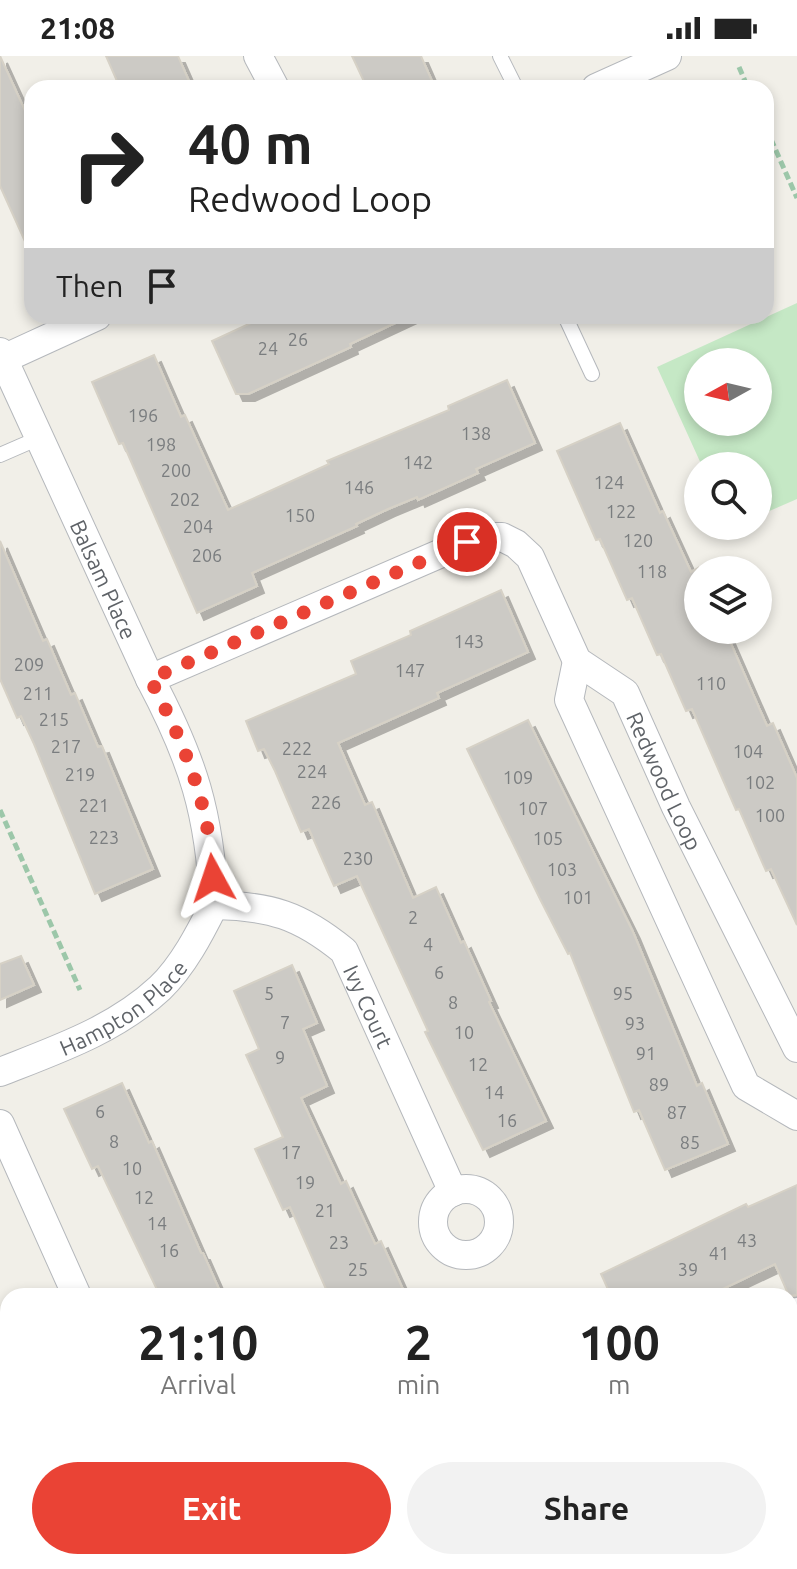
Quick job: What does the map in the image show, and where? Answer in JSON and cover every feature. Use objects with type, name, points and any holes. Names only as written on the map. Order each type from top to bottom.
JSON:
[{"type":"street","points":[[258,56],[271,80]]},
{"type":"street","points":[[614,80],[667,56]]},
{"type":"street","points":[[1,355],[77,324]]},
{"type":"street","name":"Balsam Place","points":[[1,355],[150,679],[178,732],[200,792],[212,850],[214,905]]},
{"type":"street","points":[[150,679],[467,542],[484,537],[502,537],[516,544],[530,557],[577,661],[569,700],[746,1086],[797,1116]]},
{"type":"street","name":"Redwood Loop","points":[[577,661],[625,693],[676,807],[797,1048]]},
{"type":"street","name":"Hampton Place","points":[[0,1072],[125,1017],[162,987],[197,939],[214,905]]},
{"type":"street","name":"Ivy Court","points":[[214,905],[251,906],[282,912],[318,929],[344,951],[453,1192]]},
{"type":"street","points":[[0,1124],[73,1288]]},
{"type":"lane","points":[[500,56],[512,80]]},
{"type":"lane","points":[[569,324],[592,374]]},
{"type":"lane","points":[[0,455],[39,438]]},
{"type":"path","points":[[739,67],[745,80]]},
{"type":"path","points":[[774,146],[796,194]]},
{"type":"path","points":[[0,810],[80,990]]},
{"type":"green space","points":[[797,303],[797,499],[772,510],[772,452],[696,452],[688,436],[772,436],[772,348],[699,348],[751,324],[774,324],[774,314]]},
{"type":"green space","points":[[684,355],[684,426],[657,367]]},
{"type":"building","points":[[0,56],[24,108],[24,239],[0,186]]},
{"type":"building","points":[[106,56],[178,56],[188,80],[116,80]]},
{"type":"building","points":[[352,56],[421,56],[432,80],[363,80]]},
{"type":"building","points":[[249,324],[393,324],[350,344],[351,347],[248,394],[236,394],[212,341]]},
{"type":"building","points":[[154,355],[228,510],[329,464],[327,461],[449,410],[448,406],[507,380],[535,443],[476,469],[478,473],[418,500],[417,497],[388,509],[252,573],[257,586],[197,613],[123,443],[119,444],[92,382]]},
{"type":"building","points":[[620,423],[660,513],[663,511],[684,557],[684,644],[731,644],[767,726],[773,723],[797,778],[797,925],[771,869],[766,871],[739,809],[736,810],[692,709],[686,711],[632,598],[627,600],[600,539],[596,540],[557,451]]},
{"type":"building","points":[[0,541],[43,641],[47,639],[71,695],[75,693],[98,747],[102,746],[153,869],[95,894],[34,744],[21,716],[17,718],[0,679]]},
{"type":"building","points":[[501,590],[528,652],[437,693],[439,698],[338,743],[365,805],[372,802],[413,898],[436,887],[546,1121],[483,1150],[425,1032],[428,1031],[357,876],[334,886],[309,829],[301,832],[275,771],[264,749],[258,751],[246,721],[356,674],[351,661]]},
{"type":"building","points":[[528,720],[633,932],[697,1086],[702,1083],[728,1144],[665,1170],[639,1110],[634,1112],[570,953],[540,899],[467,749]]},
{"type":"building","points":[[21,956],[34,985],[0,1000],[0,964]]},
{"type":"building","points":[[292,965],[317,1023],[303,1029],[327,1086],[301,1098],[341,1184],[346,1181],[375,1244],[381,1241],[402,1288],[325,1288],[290,1207],[283,1210],[255,1149],[283,1137],[246,1055],[259,1049],[234,991]]},
{"type":"building","points":[[122,1083],[149,1143],[152,1141],[218,1288],[156,1288],[98,1166],[92,1169],[64,1109]]},
{"type":"building","points":[[797,1185],[797,1288],[786,1288],[775,1264],[725,1288],[607,1288],[601,1274],[746,1204],[748,1207]]},
{"type":"route","points":[[213,878],[212,850],[200,792],[178,732],[150,679],[467,542]]}]
